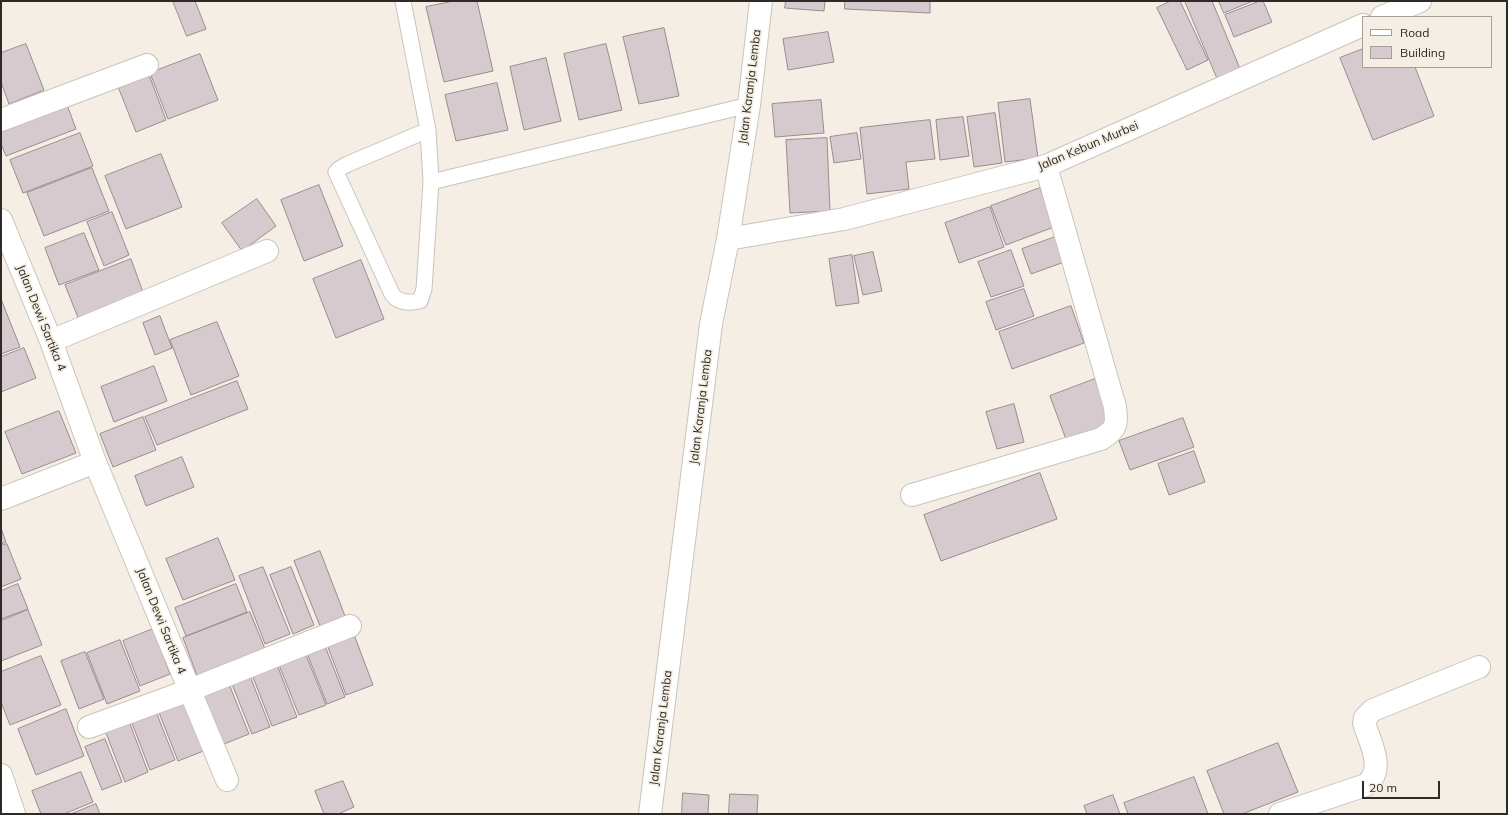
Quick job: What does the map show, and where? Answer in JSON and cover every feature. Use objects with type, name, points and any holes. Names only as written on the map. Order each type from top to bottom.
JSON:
[{"type":"street","name":"Jalan Karanja Lemba","points":[[650,814],[711,324],[728,239],[749,105],[761,1]]},
{"type":"street","points":[[1385,11],[1420,1]]},
{"type":"street","name":"Jalan Kebun Murbei","points":[[728,239],[844,219],[1046,166],[1362,25]]},
{"type":"street","points":[[1,120],[147,64]]},
{"type":"street","points":[[912,495],[1102,439],[1115,428],[1117,421],[1115,407],[1046,166]]},
{"type":"street","name":"Jalan Dewi Sartika 4","points":[[1,220],[51,341],[95,462],[228,780]]},
{"type":"street","points":[[51,341],[267,251]]},
{"type":"street","points":[[1,499],[95,462]]},
{"type":"street","points":[[89,728],[190,690],[350,626]]},
{"type":"street","points":[[1280,814],[1366,785],[1371,781],[1377,766],[1364,723],[1365,718],[1372,710],[1479,667]]},
{"type":"lane","points":[[403,1],[428,130],[432,182],[424,289],[420,301],[397,300],[392,294],[336,172],[348,164],[428,130]]},
{"type":"lane","points":[[432,182],[749,105]]},
{"type":"building","points":[[173,1],[195,1],[206,29],[187,36]]},
{"type":"building","points":[[454,1],[477,1],[493,71],[444,82],[426,7]]},
{"type":"building","points":[[786,1],[825,1],[824,11],[785,8]]},
{"type":"building","points":[[845,1],[930,1],[930,13],[845,9]]},
{"type":"building","points":[[1171,1],[1180,1],[1208,60],[1187,70],[1157,8]]},
{"type":"building","points":[[1185,1],[1212,1],[1241,71],[1218,80]]},
{"type":"building","points":[[1219,1],[1253,1],[1224,13]]},
{"type":"building","points":[[1263,1],[1272,22],[1234,37],[1225,15]]},
{"type":"building","points":[[664,28],[679,96],[639,104],[623,37]]},
{"type":"building","points":[[828,32],[834,62],[788,70],[783,39]]},
{"type":"building","points":[[26,44],[44,90],[9,104],[1,82],[1,53]]},
{"type":"building","points":[[606,44],[622,110],[579,120],[564,54]]},
{"type":"building","points":[[1362,49],[1362,68],[1415,68],[1434,116],[1373,140],[1340,58]]},
{"type":"building","points":[[200,54],[218,100],[168,119],[150,73]]},
{"type":"building","points":[[546,58],[561,121],[524,130],[510,67]]},
{"type":"building","points":[[146,67],[166,120],[136,132],[115,79]]},
{"type":"building","points":[[497,83],[508,130],[456,141],[445,95]]},
{"type":"building","points":[[1030,99],[1038,158],[1005,162],[998,103]]},
{"type":"building","points":[[821,100],[824,133],[775,137],[772,104]]},
{"type":"building","points":[[66,102],[76,129],[6,156],[1,144],[1,128]]},
{"type":"building","points":[[995,113],[1002,163],[974,167],[967,117]]},
{"type":"building","points":[[963,117],[969,156],[940,160],[936,120]]},
{"type":"building","points":[[930,120],[935,159],[906,162],[909,189],[867,194],[860,128]]},
{"type":"building","points":[[80,133],[93,166],[23,193],[10,160]]},
{"type":"building","points":[[857,133],[861,159],[834,163],[830,137]]},
{"type":"building","points":[[827,138],[830,211],[790,213],[786,140]]},
{"type":"building","points":[[161,154],[182,207],[126,229],[105,176]]},
{"type":"building","points":[[92,168],[109,211],[44,236],[27,193]]},
{"type":"building","points":[[319,185],[343,246],[304,261],[281,200]]},
{"type":"building","points":[[1040,188],[1054,227],[1006,245],[991,206]]},
{"type":"building","points":[[257,199],[276,226],[242,251],[222,223]]},
{"type":"building","points":[[990,207],[1004,247],[959,263],[945,223]]},
{"type":"building","points":[[112,212],[129,255],[104,266],[87,222]]},
{"type":"building","points":[[84,233],[99,270],[59,285],[45,248]]},
{"type":"building","points":[[1058,236],[1067,261],[1031,274],[1022,249]]},
{"type":"building","points":[[1011,250],[1024,286],[991,297],[978,262]]},
{"type":"building","points":[[873,252],[882,291],[863,295],[854,256]]},
{"type":"building","points":[[852,255],[859,303],[836,306],[829,259]]},
{"type":"building","points":[[131,259],[144,295],[79,320],[65,285]]},
{"type":"building","points":[[361,260],[384,319],[336,338],[313,279]]},
{"type":"building","points":[[1024,289],[1034,316],[996,330],[986,302]]},
{"type":"building","points":[[1,299],[20,347],[1,354]]},
{"type":"building","points":[[1071,306],[1084,343],[1012,369],[999,332]]},
{"type":"building","points":[[160,316],[172,348],[155,355],[143,323]]},
{"type":"building","points":[[217,322],[239,376],[191,395],[170,340]]},
{"type":"building","points":[[24,348],[36,378],[1,392],[1,357]]},
{"type":"building","points":[[154,366],[167,401],[114,422],[101,387]]},
{"type":"building","points":[[1095,379],[1112,426],[1067,442],[1050,396]]},
{"type":"building","points":[[237,381],[248,409],[157,445],[145,417]]},
{"type":"building","points":[[1014,404],[1024,442],[997,449],[986,412]]},
{"type":"building","points":[[59,411],[76,453],[22,474],[5,432]]},
{"type":"building","points":[[143,417],[156,450],[113,467],[100,434]]},
{"type":"building","points":[[1183,418],[1194,447],[1130,470],[1119,441]]},
{"type":"building","points":[[1194,451],[1205,482],[1169,495],[1158,464]]},
{"type":"building","points":[[182,457],[194,487],[146,506],[135,476]]},
{"type":"building","points":[[1040,473],[1057,519],[941,561],[924,515]]},
{"type":"building","points":[[1,528],[6,542],[1,544]]},
{"type":"building","points":[[218,538],[235,580],[183,600],[166,559]]},
{"type":"building","points":[[7,544],[21,579],[1,587],[1,546]]},
{"type":"building","points":[[320,551],[345,616],[320,626],[294,561]]},
{"type":"building","points":[[263,567],[290,634],[265,644],[239,576]]},
{"type":"building","points":[[291,567],[314,625],[293,634],[270,575]]},
{"type":"building","points":[[18,584],[28,609],[1,619],[1,591]]},
{"type":"building","points":[[236,584],[247,612],[186,636],[175,608]]},
{"type":"building","points":[[28,610],[42,645],[1,661],[1,621]]},
{"type":"building","points":[[250,612],[267,654],[199,681],[183,638]]},
{"type":"building","points":[[153,629],[170,674],[140,686],[123,641]]},
{"type":"building","points":[[353,632],[373,685],[346,695],[326,642]]},
{"type":"building","points":[[120,640],[140,691],[107,704],[87,653]]},
{"type":"building","points":[[323,641],[345,697],[327,704],[305,648]]},
{"type":"building","points":[[304,650],[326,705],[299,715],[277,660]]},
{"type":"building","points":[[85,652],[104,699],[79,709],[61,661]]},
{"type":"building","points":[[41,656],[61,705],[10,725],[1,702],[1,672]]},
{"type":"building","points":[[276,662],[297,717],[272,726],[251,672]]},
{"type":"building","points":[[248,671],[270,727],[252,734],[230,679]]},
{"type":"building","points":[[227,679],[249,734],[219,746],[197,690]]},
{"type":"building","points":[[186,699],[206,750],[178,761],[158,710]]},
{"type":"building","points":[[66,709],[84,756],[36,775],[18,729]]},
{"type":"building","points":[[155,709],[175,760],[150,770],[130,718]]},
{"type":"building","points":[[130,724],[148,772],[125,782],[106,733]]},
{"type":"building","points":[[105,739],[122,782],[102,790],[85,747]]},
{"type":"building","points":[[1278,743],[1298,792],[1242,814],[1224,814],[1207,771]]},
{"type":"building","points":[[81,772],[93,802],[64,814],[41,814],[32,791]]},
{"type":"building","points":[[1194,777],[1208,814],[1128,814],[1124,803]]},
{"type":"building","points":[[343,781],[354,807],[338,814],[324,814],[315,791]]},
{"type":"building","points":[[683,793],[709,795],[708,814],[682,814]]},
{"type":"building","points":[[730,794],[758,795],[757,814],[729,814]]},
{"type":"building","points":[[1113,795],[1120,814],[1087,814],[1084,806]]},
{"type":"building","points":[[96,804],[100,814],[71,814]]}]
